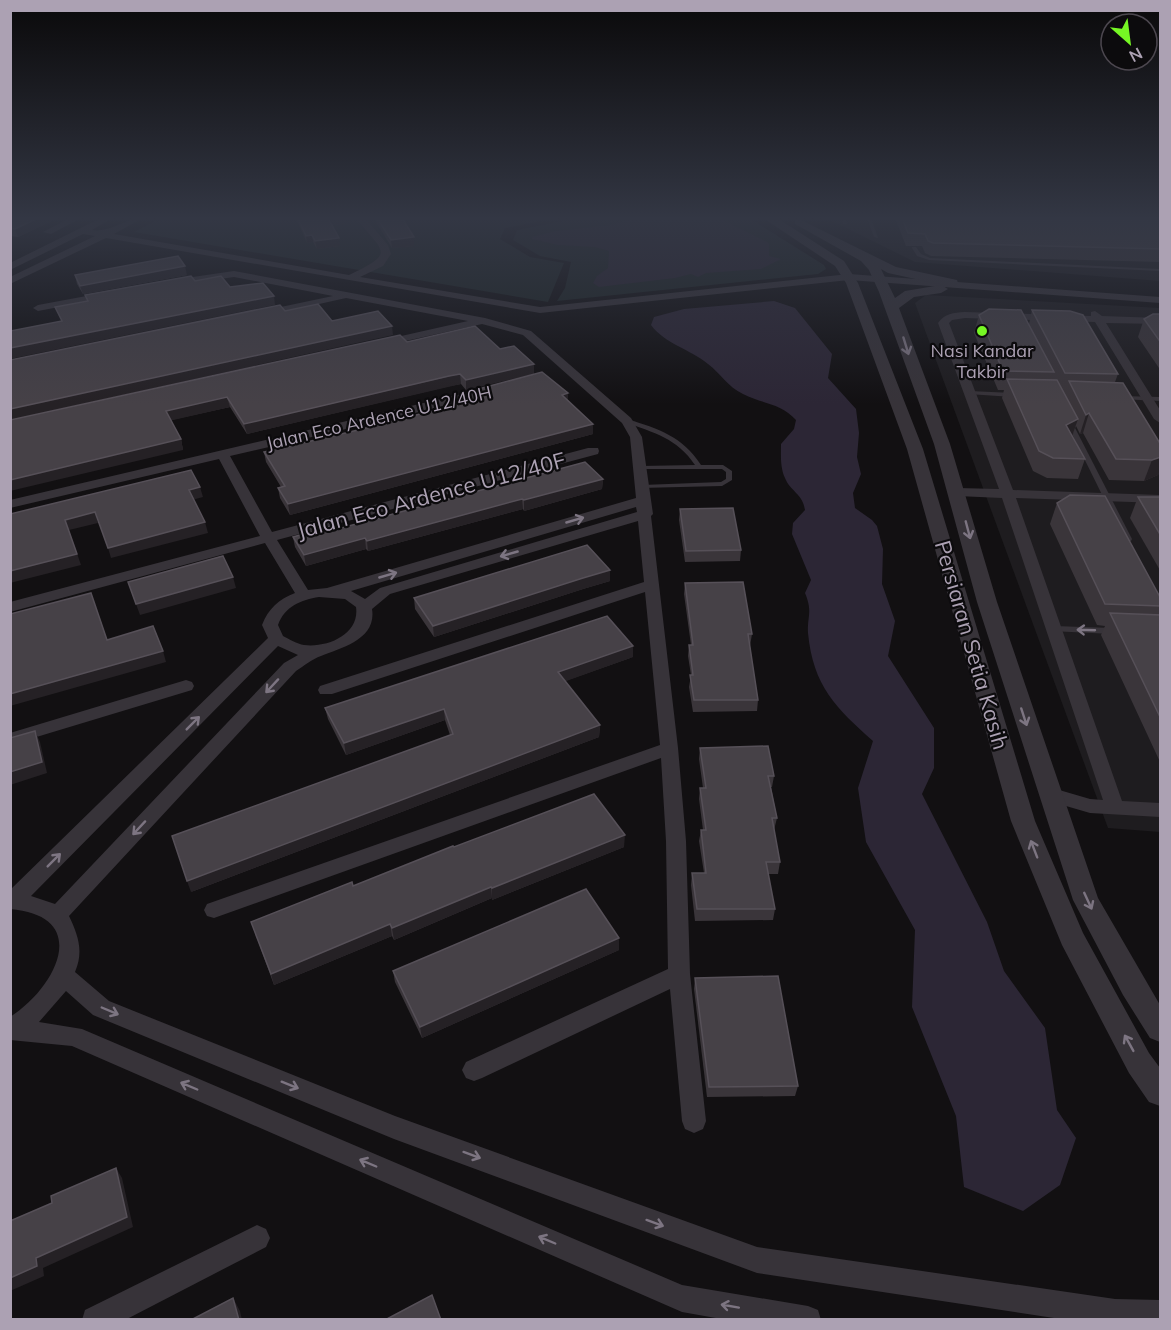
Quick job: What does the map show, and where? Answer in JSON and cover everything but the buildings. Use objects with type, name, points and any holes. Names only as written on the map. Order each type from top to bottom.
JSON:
[{"type":"street","points":[[163,285],[190,280]]},
{"type":"street","points":[[266,280],[485,321],[527,333],[627,421],[636,437],[669,748],[676,841],[680,974],[694,1121]]},
{"type":"street","points":[[362,280],[540,310],[826,280]]},
{"type":"street","name":"Persiaran Setia Kasih","points":[[851,280],[915,449],[1027,831],[1071,937],[1139,1063],[1161,1092]]},
{"type":"street","points":[[852,280],[1049,296],[1083,295],[1161,300]]},
{"type":"street","points":[[927,280],[947,286]]},
{"type":"street","points":[[877,282],[896,366],[886,372]]},
{"type":"street","name":"Persiaran Setia Kasih","points":[[877,282],[892,306],[957,492],[987,602],[1086,900],[1133,986],[1161,1029]]},
{"type":"street","points":[[892,306],[910,294],[947,286]]},
{"type":"street","points":[[38,308],[118,293]]},
{"type":"street","points":[[1083,295],[1154,399],[1161,419]]},
{"type":"street","points":[[245,317],[351,296]]},
{"type":"street","points":[[1115,808],[1008,494],[943,323],[949,317],[1019,322],[1161,321]]},
{"type":"street","points":[[365,347],[485,321]]},
{"type":"street","name":"Jalan Eco Ardence U12/40H","points":[[10,504],[512,386]]},
{"type":"street","name":"Jalan Eco Ardence U12/40F","points":[[10,607],[593,451]]},
{"type":"street","points":[[223,455],[269,539],[304,595]]},
{"type":"street","points":[[957,492],[1161,499]]},
{"type":"street","points":[[365,607],[365,623],[353,638],[337,646],[318,650],[293,649],[276,639],[271,633],[272,617],[286,603],[304,595],[332,591],[644,500]]},
{"type":"street","points":[[365,607],[385,591],[644,500]]},
{"type":"street","points":[[326,690],[653,584]]},
{"type":"street","points":[[332,591],[352,597],[365,607]]},
{"type":"street","points":[[12,901],[276,639]]},
{"type":"street","points":[[57,915],[290,667],[318,650]]},
{"type":"street","points":[[10,739],[186,686]]},
{"type":"street","points":[[214,910],[669,748]]},
{"type":"street","points":[[1049,794],[1076,804],[1161,810]]},
{"type":"street","points":[[12,901],[38,905],[57,915],[68,932],[71,952],[64,975],[48,1000],[12,1030]]},
{"type":"street","points":[[474,1070],[680,974]]},
{"type":"street","points":[[64,975],[100,1008],[394,1127],[757,1260],[1116,1316],[1161,1314]]},
{"type":"street","points":[[12,1030],[74,1036],[682,1298],[808,1320]]},
{"type":"street","points":[[95,1320],[256,1238]]},
{"type":"lane","points":[[970,393],[1023,395]]},
{"type":"lane","points":[[1113,398],[1154,399]]},
{"type":"lane","points":[[1066,416],[1134,551]]},
{"type":"lane","points":[[627,421],[674,438],[692,454],[699,467]]},
{"type":"lane","points":[[640,468],[723,467],[729,471],[729,480],[722,484],[644,500]]},
{"type":"lane","points":[[1054,629],[1125,632]]},
{"type":"shaded area","points":[[418,280],[557,280],[548,302]]},
{"type":"shaded area","points":[[567,280],[759,280],[557,301]]},
{"type":"shaded area","points":[[595,280],[658,280],[599,287],[593,283]]},
{"type":"shaded area","points":[[926,295],[1160,308],[1160,832],[1108,828],[915,303]]},
{"type":"shaded area","points":[[774,301],[795,308],[832,354],[828,378],[856,409],[859,433],[857,457],[861,474],[853,493],[855,508],[877,526],[883,549],[882,584],[895,621],[888,656],[934,728],[934,768],[922,794],[987,922],[1004,971],[1045,1028],[1057,1110],[1076,1138],[1060,1185],[1023,1211],[964,1187],[956,1116],[912,1007],[915,930],[866,842],[858,788],[873,741],[848,718],[828,694],[815,668],[811,652],[808,633],[809,610],[805,593],[811,580],[792,534],[793,523],[805,510],[802,500],[785,478],[781,461],[781,444],[794,429],[796,420],[778,407],[738,391],[708,364],[670,342],[651,325],[654,317],[684,309]]},
{"type":"place","name":"Nasi Kandar Takbir","points":[[982,331]]}]
